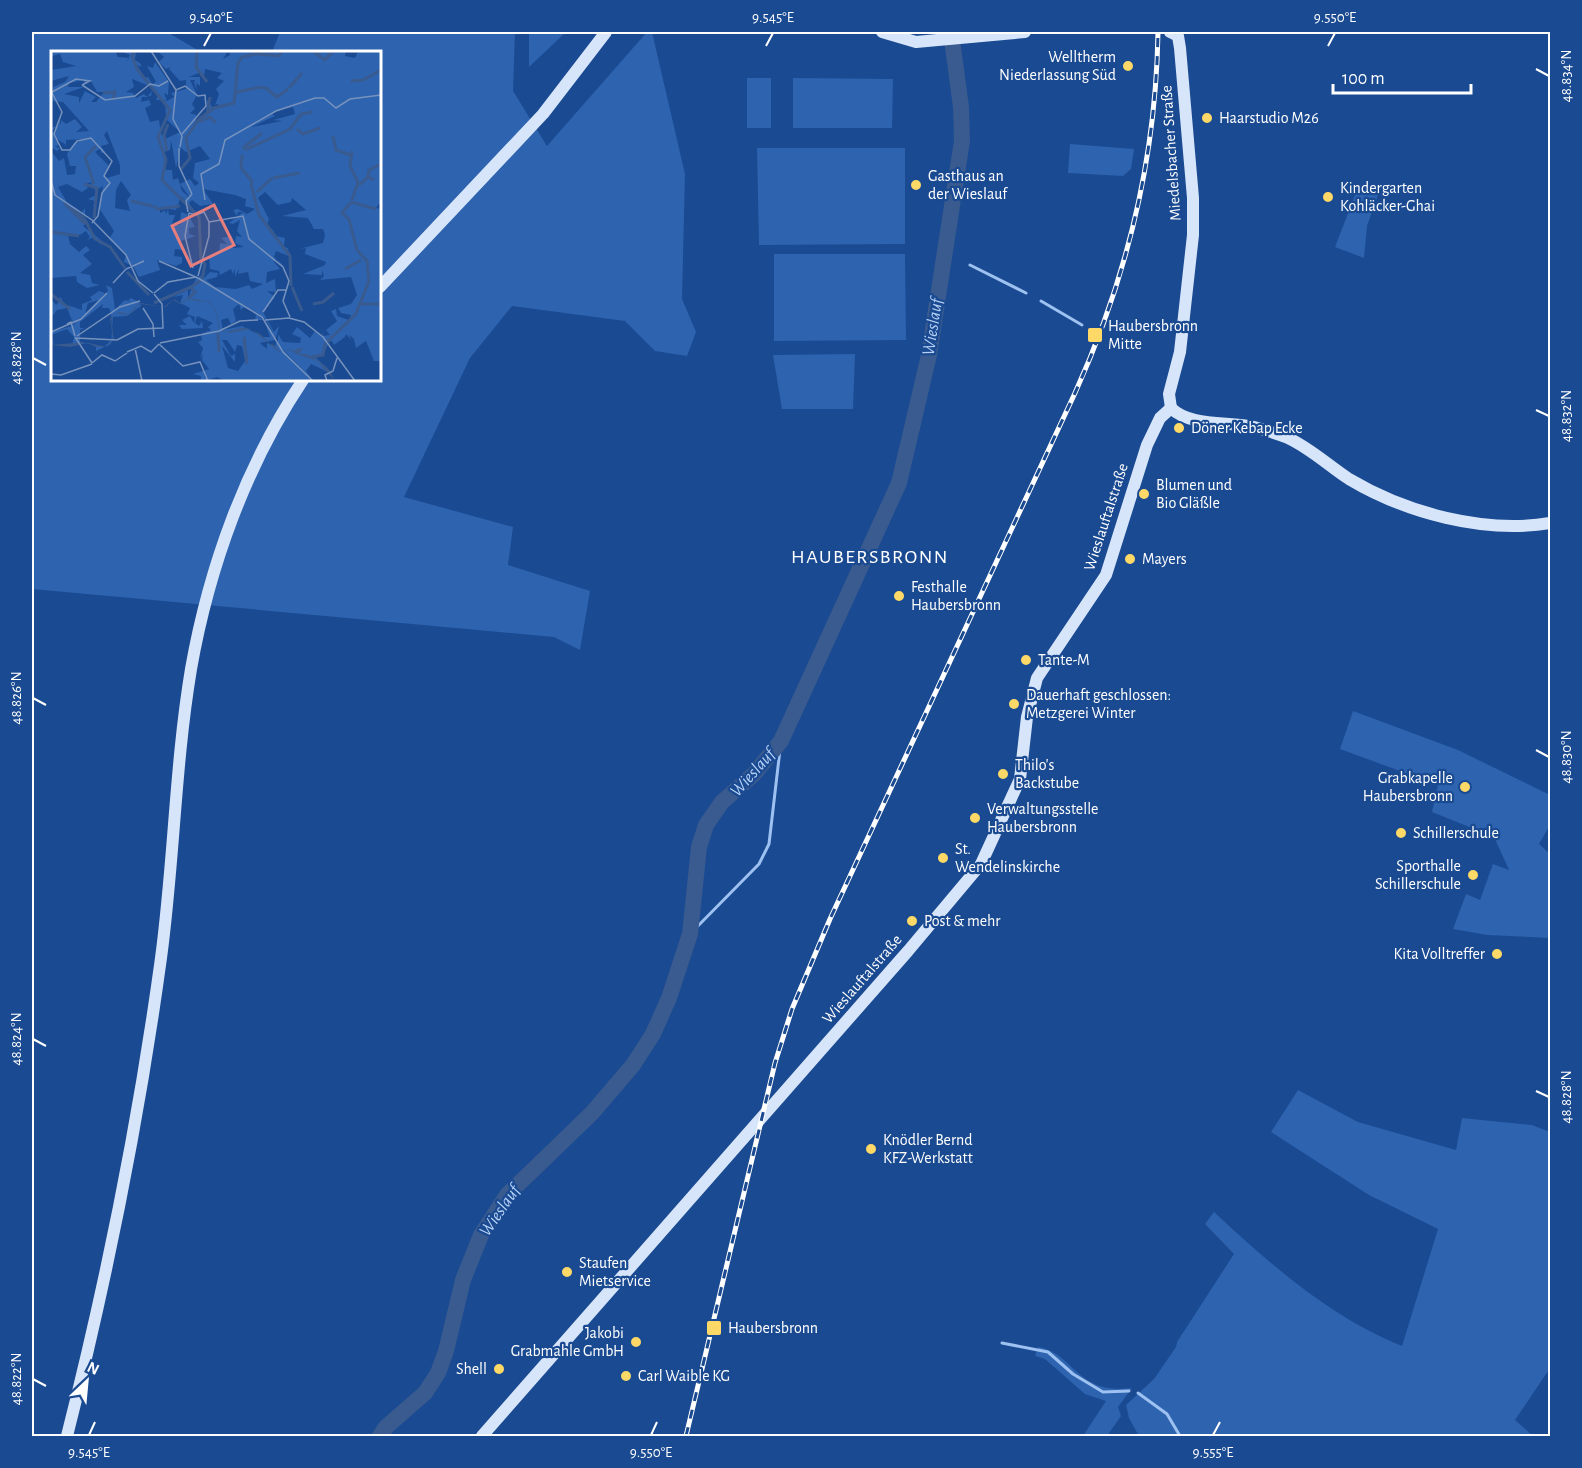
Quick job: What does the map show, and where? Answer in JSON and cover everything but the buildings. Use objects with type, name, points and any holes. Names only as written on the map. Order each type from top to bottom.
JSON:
[{"type":"street","points":[[381,286],[543,114],[606,32]]},
{"type":"street","points":[[882,32],[916,42],[1025,32]]},
{"type":"street","name":"Miedelsbacher Straße","points":[[1171,408],[1169,394],[1180,352],[1193,235],[1193,198],[1174,34]]},
{"type":"street","points":[[67,1437],[106,1271],[139,1109],[161,953],[191,668],[222,546],[258,458],[302,381]]},
{"type":"street","points":[[1171,408],[1190,418],[1254,427],[1289,439],[1349,479],[1389,499],[1425,511],[1467,521],[1508,525],[1551,523]]},
{"type":"street","name":"Wieslauftalstraße","points":[[482,1437],[908,951],[981,864],[1020,779],[1027,717],[1037,678],[1106,575],[1147,445],[1160,418],[1171,408]]},
{"type":"shaded area","points":[[32,32],[167,32],[199,51],[51,51],[51,381],[381,381],[381,51],[272,51],[280,32],[515,32],[513,91],[547,146],[647,32],[652,32],[685,174],[682,299],[696,332],[687,356],[655,351],[625,321],[512,306],[470,358],[404,497],[513,527],[508,565],[590,591],[580,650],[554,637],[32,589]]},
{"type":"shaded area","points":[[529,32],[566,32],[529,67]]},
{"type":"shaded area","points":[[747,78],[771,78],[771,128],[747,128]]},
{"type":"shaded area","points":[[793,78],[893,79],[892,128],[793,128]]},
{"type":"shaded area","points":[[1070,144],[1134,149],[1131,169],[1123,176],[1068,173]]},
{"type":"shaded area","points":[[757,148],[905,148],[905,244],[759,245]]},
{"type":"shaded area","points":[[1359,185],[1379,192],[1367,226],[1364,258],[1335,247]]},
{"type":"shaded area","points":[[774,254],[905,254],[906,340],[774,341]]},
{"type":"shaded area","points":[[855,354],[853,409],[782,409],[773,355]]},
{"type":"shaded area","points":[[1353,711],[1458,750],[1550,795],[1550,825],[1539,844],[1550,854],[1550,938],[1487,935],[1453,929],[1466,894],[1480,900],[1493,864],[1509,870],[1494,837],[1432,812],[1438,785],[1340,749]]},
{"type":"shaded area","points":[[1298,1090],[1358,1122],[1456,1150],[1462,1118],[1532,1125],[1550,1132],[1550,1368],[1515,1420],[1533,1436],[1139,1436],[1129,1418],[1126,1405],[1154,1379],[1234,1254],[1205,1224],[1214,1212],[1302,1288],[1350,1320],[1402,1346],[1438,1229],[1369,1195],[1271,1132]]},
{"type":"shaded area","points":[[1038,1347],[1060,1357],[1087,1380],[1098,1385],[1132,1388],[1118,1407],[1121,1416],[1107,1436],[1083,1436],[1106,1401],[1085,1394],[1045,1359],[1035,1356]]},
{"type":"waterway","name":"Wieslauf","points":[[380,1436],[386,1427],[425,1393],[438,1373],[446,1351],[463,1280],[481,1235],[507,1195],[592,1113],[633,1065],[653,1034],[669,998],[690,934],[699,847],[706,825],[722,802],[754,774],[781,741],[899,483],[929,355],[962,141],[961,107],[951,32]]},
{"type":"waterway","points":[[970,265],[1026,293]]},
{"type":"waterway","points":[[1041,301],[1082,325]]},
{"type":"waterway","points":[[690,934],[759,864],[769,844],[781,741]]},
{"type":"waterway","points":[[1002,1343],[1048,1352],[1073,1374],[1103,1392],[1129,1391]]},
{"type":"waterway","points":[[1138,1393],[1167,1414],[1180,1436]]},
{"type":"railway","points":[[686,1436],[775,1063],[792,1009],[830,919],[1075,393],[1110,306],[1124,261],[1145,171],[1152,125],[1158,32]]},
{"type":"place","name":"Welltherm Niederlassung Süd","points":[[1128,66]]},
{"type":"place","name":"Haarstudio M26","points":[[1207,118]]},
{"type":"place","name":"Gasthaus an der Wieslauf","points":[[916,185]]},
{"type":"place","name":"Kindergarten Kohläcker-Ghai","points":[[1328,197]]},
{"type":"place","name":"Haubersbronn Mitte","points":[[1095,335]]},
{"type":"place","name":"Döner Kebap Ecke","points":[[1179,428]]},
{"type":"place","name":"Blumen und Bio Gläßle","points":[[1144,494]]},
{"type":"place","name":"Mayers","points":[[1130,559]]},
{"type":"place","name":"Festhalle Haubersbronn","points":[[899,596]]},
{"type":"place","name":"Tante-M","points":[[1026,660]]},
{"type":"place","name":"Dauerhaft geschlossen: Metzgerei Winter","points":[[1014,704]]},
{"type":"place","name":"Thilo's Backstube","points":[[1003,774]]},
{"type":"place","name":"Grabkapelle Haubersbronn","points":[[1465,787]]},
{"type":"place","name":"Verwaltungsstelle Haubersbronn","points":[[975,818]]},
{"type":"place","name":"Schillerschule","points":[[1401,833]]},
{"type":"place","name":"St. Wendelinskirche","points":[[943,858]]},
{"type":"place","name":"Sporthalle Schillerschule","points":[[1473,875]]},
{"type":"place","name":"Post & mehr","points":[[912,921]]},
{"type":"place","name":"Kita Volltreffer","points":[[1497,954]]},
{"type":"place","name":"Knödler Bernd KFZ-Werkstatt","points":[[871,1149]]},
{"type":"place","name":"Staufen Mietservice","points":[[567,1272]]},
{"type":"place","name":"Haubersbronn","points":[[714,1328]]},
{"type":"place","name":"Jakobi Grabmahle GmbH","points":[[636,1342]]},
{"type":"place","name":"Shell","points":[[499,1369]]},
{"type":"place","name":"Carl Waible KG","points":[[626,1376]]},
{"type":"district","name":"HAUBERSBRONN","points":[[870,557]]}]
